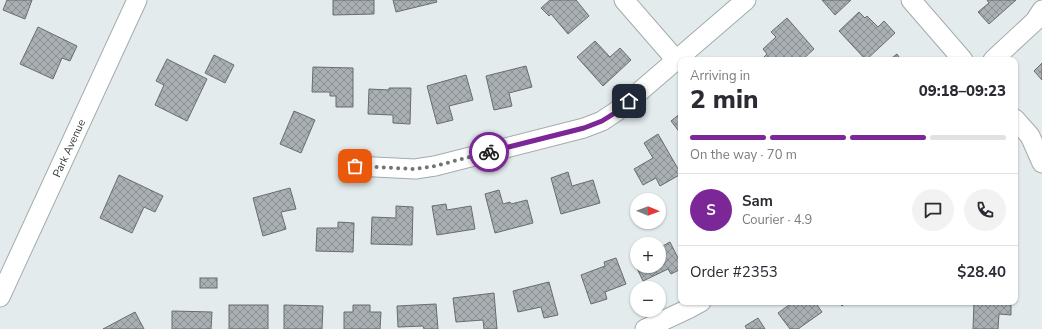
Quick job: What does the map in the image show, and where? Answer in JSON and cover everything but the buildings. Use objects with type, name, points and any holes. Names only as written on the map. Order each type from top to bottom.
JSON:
[{"type":"street","name":"Park Avenue","points":[[0,297],[137,0]]},
{"type":"street","points":[[355,166],[415,169],[435,166],[584,128],[602,121],[618,111],[677,61],[624,0]]},
{"type":"street","points":[[682,57],[746,0]]},
{"type":"street","points":[[911,0],[960,57]]},
{"type":"street","points":[[996,57],[1035,21],[1042,10]]},
{"type":"street","points":[[1018,122],[1030,136],[1042,163]]},
{"type":"street","points":[[645,329],[695,305]]},
{"type":"way so far","points":[[355,166],[415,169],[435,166],[489,152]]},
{"type":"route","points":[[489,152],[584,128],[602,121],[618,111],[629,101]]}]
